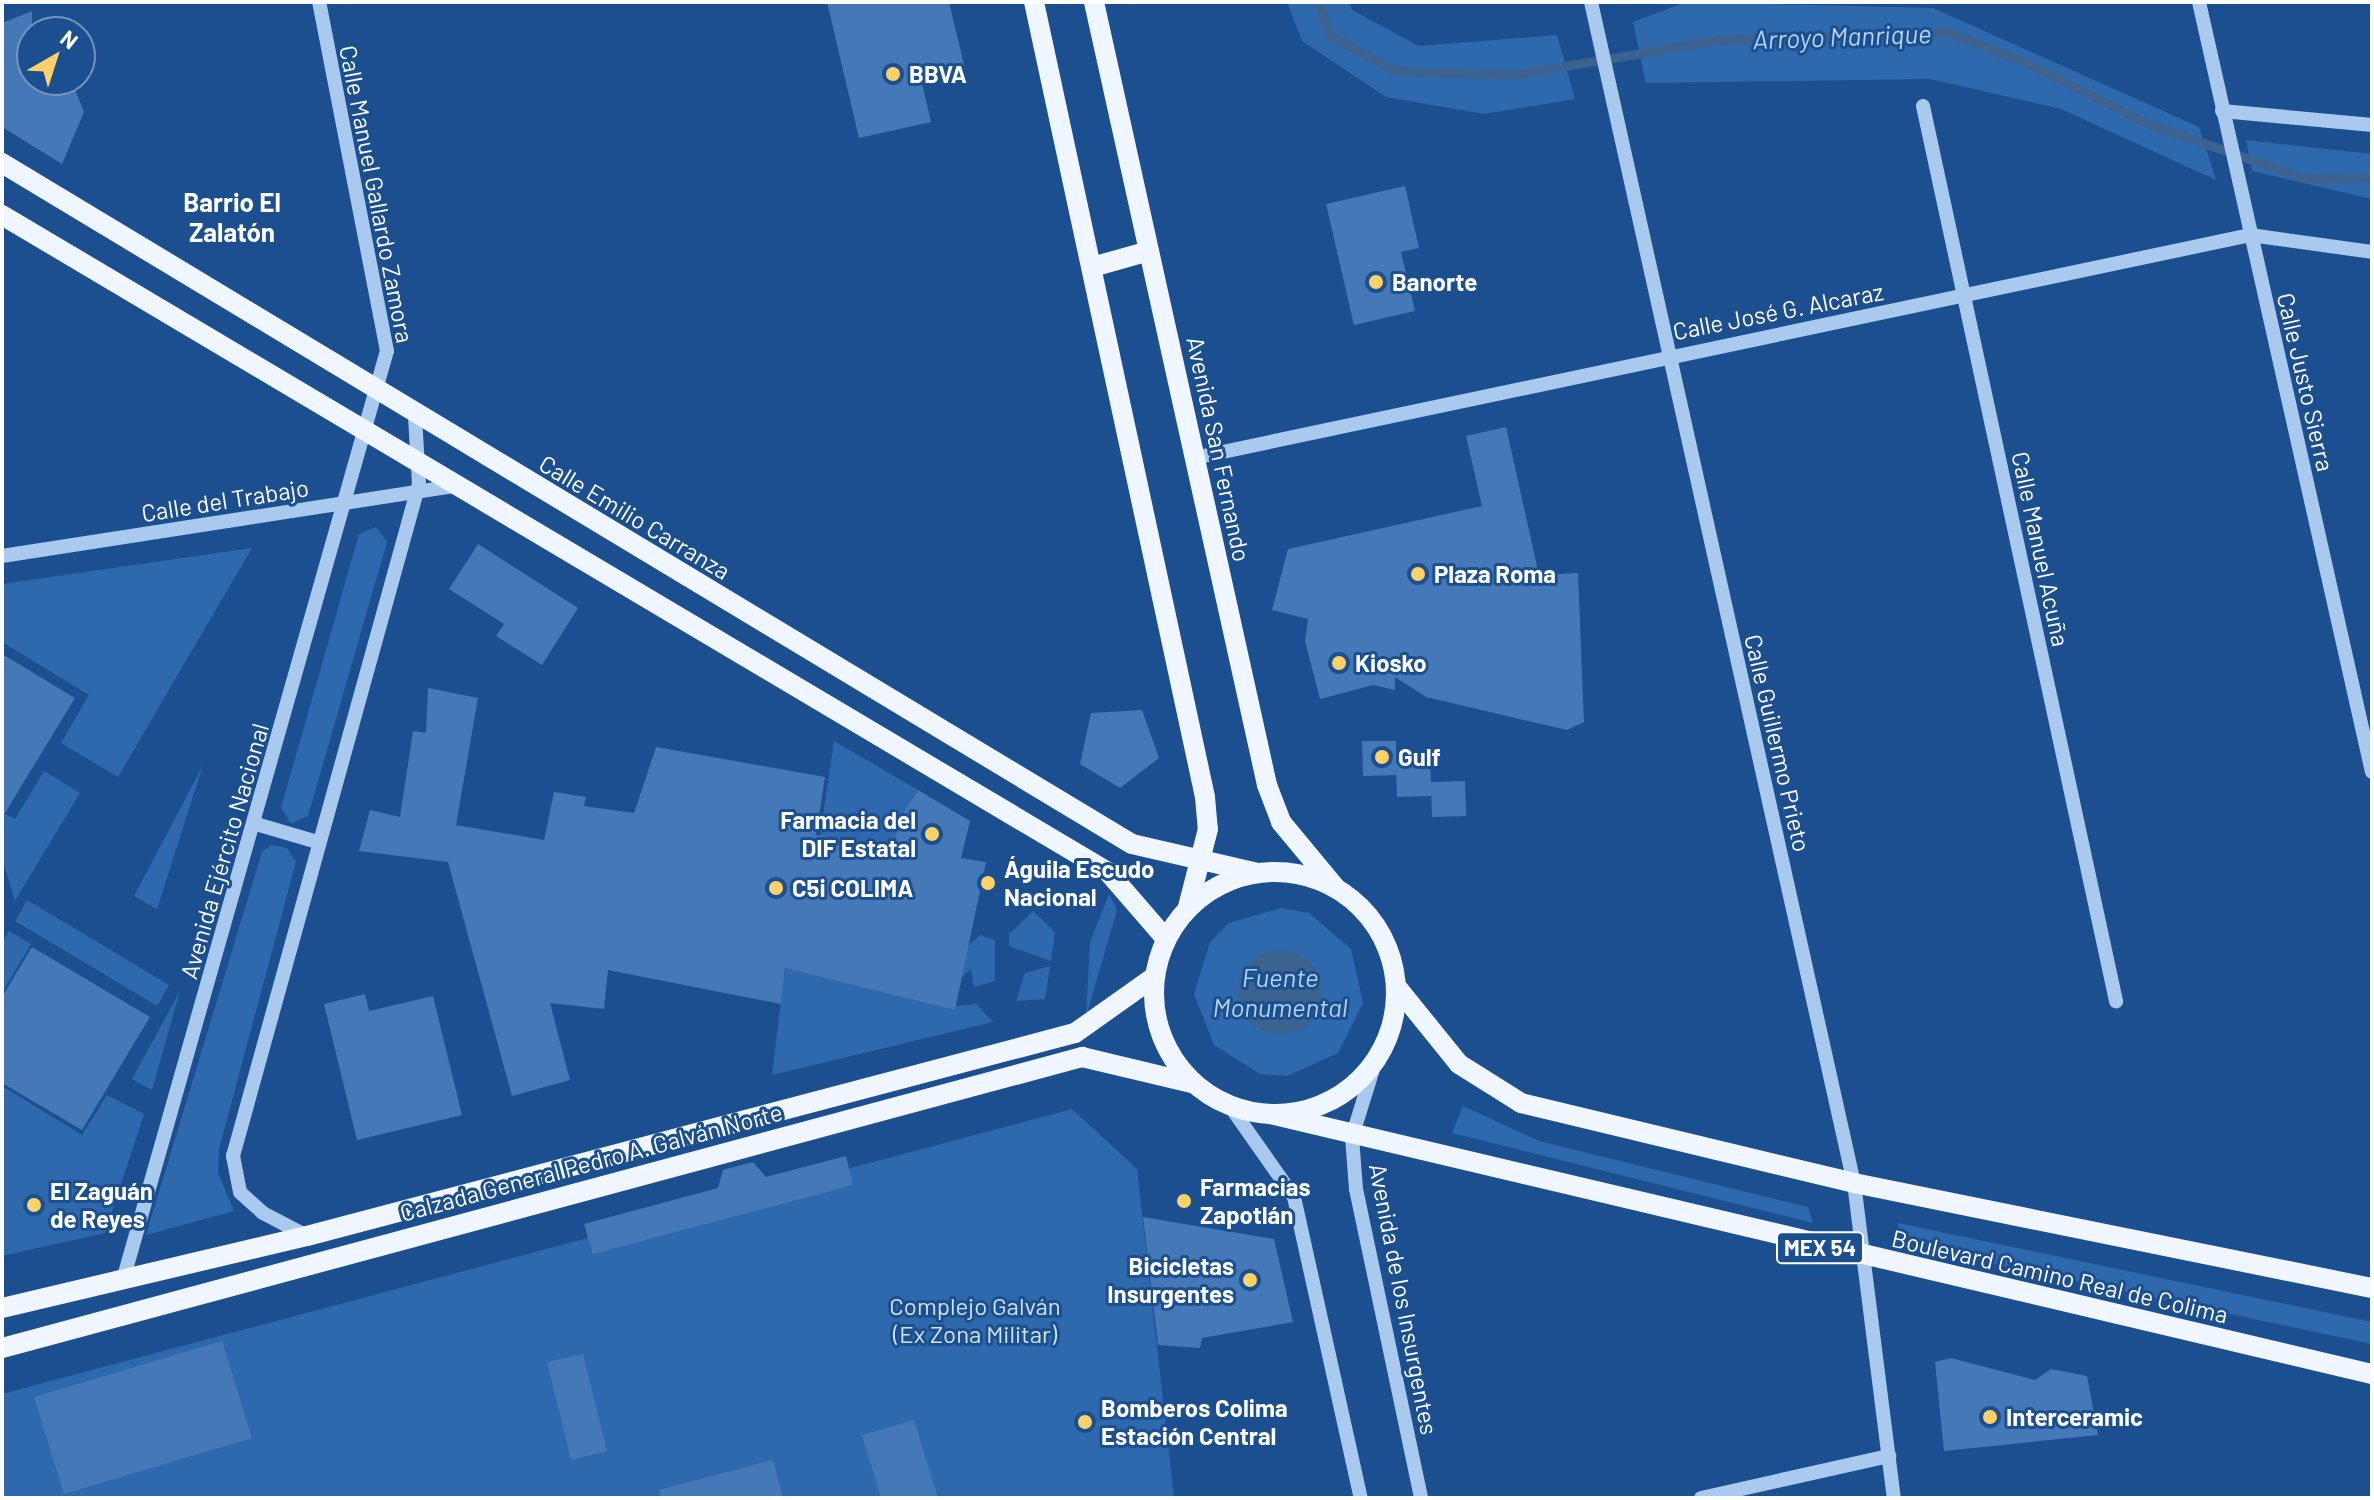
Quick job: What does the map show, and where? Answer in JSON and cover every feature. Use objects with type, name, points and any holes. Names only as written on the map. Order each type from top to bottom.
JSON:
[{"type":"main road","points":[[1034,2],[1205,797],[1208,829],[1188,907],[1166,939],[1154,977],[1155,1017],[1170,1054],[1195,1084],[1230,1106],[1270,1114],[1310,1110],[1346,1092],[1375,1063],[1392,1027],[1396,986],[1387,947],[1366,912],[1335,887],[1298,873],[1258,873],[1221,884],[1188,907]]},
{"type":"main road","name":"Avenida San Fernando","points":[[1094,2],[1267,785],[1281,822],[1335,887]]},
{"type":"main road","name":"Calle Emilio Carranza","points":[[2,163],[415,416],[1132,844],[1258,873]]},
{"type":"main road","points":[[2,215],[366,435],[1108,872],[1166,939]]},
{"type":"main road","points":[[1092,267],[1149,251]]},
{"type":"main road","name":"Calzada General Pedro A. Galván Norte","points":[[2,1308],[307,1236],[1075,1033],[1154,977]]},
{"type":"main road","name":"Boulevard Camino Real de Colima","points":[[1396,986],[1459,1064],[1521,1103],[1854,1183],[2372,1288]]},
{"type":"main road","name":"Calzada General Pedro A. Galván Norte","points":[[2,1348],[1082,1057],[1195,1084]]},
{"type":"main road","name":"Boulevard Camino Real de Colima","points":[[1270,1114],[1352,1137],[1864,1258],[2372,1374]]},
{"type":"street","name":"Calle Manuel Gallardo Zamora","points":[[319,2],[387,351],[379,394],[366,435]]},
{"type":"street","name":"Calle Guillermo Prieto","points":[[1591,2],[1854,1183],[1894,1498]]},
{"type":"street","name":"Calle Justo Sierra","points":[[2199,2],[2372,772]]},
{"type":"street","name":"Calle Manuel Acuña","points":[[1923,106],[2116,1001]]},
{"type":"street","points":[[2224,118],[2372,125]]},
{"type":"street","name":"Calle José G. Alcaraz","points":[[1194,458],[1669,354],[1964,299],[2250,235],[2372,252]]},
{"type":"street","points":[[307,1236],[263,1213],[240,1192],[233,1156],[317,842],[423,468],[415,416]]},
{"type":"street","name":"Avenida Ejército Nacional","points":[[123,1280],[349,503],[366,435]]},
{"type":"street","name":"Calle del Trabajo","points":[[2,556],[454,486]]},
{"type":"street","points":[[256,824],[317,842]]},
{"type":"street","name":"Avenida de los Insurgentes","points":[[1375,1063],[1352,1137],[1356,1189],[1421,1498]]},
{"type":"street","points":[[1230,1106],[1294,1197],[1361,1498]]},
{"type":"street","points":[[1701,1498],[1889,1456]]},
{"type":"green space","points":[[1287,2],[1349,2],[1352,10],[1419,46],[1557,35],[1575,99],[1484,114],[1386,97],[1302,41]]},
{"type":"green space","points":[[1686,2],[1933,8],[2199,127],[2216,180],[2061,109],[1930,79],[1646,83],[1633,22]]},
{"type":"green space","points":[[2246,140],[2372,154],[2372,199],[2252,171]]},
{"type":"green space","points":[[376,527],[387,542],[308,816],[291,824],[281,808],[359,534]]},
{"type":"green space","points":[[252,548],[118,777],[61,743],[89,695],[2,642],[2,584]]},
{"type":"green space","points":[[834,741],[918,790],[900,818],[894,846],[820,836]]},
{"type":"green space","points":[[203,765],[157,909],[134,896]]},
{"type":"green space","points":[[44,771],[80,793],[15,901],[2,858],[2,812],[15,819]]},
{"type":"green space","points":[[271,845],[287,848],[296,862],[219,1149],[218,1173],[234,1211],[146,1235],[262,852]]},
{"type":"green space","points":[[1109,894],[1117,910],[1086,1017],[1090,942]]},
{"type":"green space","points":[[27,900],[169,985],[157,1006],[15,921]]},
{"type":"green space","points":[[1282,908],[1309,913],[1351,949],[1363,1003],[1338,1053],[1287,1076],[1260,1074],[1214,1045],[1194,994],[1210,942],[1229,923]],"holes":[[[1314,967],[1320,1007],[1301,1029],[1238,996],[1245,970]]]},
{"type":"green space","points":[[1033,911],[1055,932],[1051,961],[1009,946],[1009,934]]},
{"type":"green space","points":[[9,931],[31,944],[2,993],[2,943]]},
{"type":"green space","points":[[980,935],[995,940],[995,981],[974,987],[971,969],[961,978],[968,946]]},
{"type":"green space","points":[[1050,966],[1045,999],[1016,1001],[1025,973]]},
{"type":"green space","points":[[785,968],[955,1006],[976,1004],[993,1022],[772,1075]]},
{"type":"green space","points":[[180,991],[152,1090],[132,1079]]},
{"type":"green space","points":[[2,1086],[82,1135],[107,1095],[144,1114],[105,1233],[2,1256]]},
{"type":"green space","points":[[1463,1106],[1539,1141],[1808,1207],[1813,1223],[1452,1133]]},
{"type":"green space","name":"Complejo Galván (Ex Zona Militar)","points":[[1072,1109],[1137,1169],[1174,1498],[2,1498],[2,1394]]},
{"type":"green space","points":[[1898,1223],[2372,1322],[2372,1344],[1899,1244]]},
{"type":"water","name":"Fuente Monumental","points":[[1280,950],[1296,953],[1310,962],[1319,976],[1322,992],[1319,1008],[1310,1022],[1296,1031],[1280,1034],[1264,1031],[1250,1022],[1241,1008],[1238,992],[1241,976],[1250,962],[1264,953]]},
{"type":"building","name":"BBVA","points":[[827,2],[949,2],[965,69],[921,79],[931,122],[859,138]]},
{"type":"building","points":[[16,17],[16,96],[78,96],[84,112],[62,164],[2,127],[2,23]]},
{"type":"building","name":"Banorte","points":[[1405,186],[1419,248],[1401,252],[1415,311],[1354,325],[1326,204]]},
{"type":"building","name":"Plaza Roma","points":[[1506,427],[1539,575],[1578,573],[1584,722],[1567,730],[1426,697],[1395,677],[1395,690],[1373,685],[1320,699],[1305,641],[1308,619],[1272,610],[1288,549],[1482,506],[1466,436]]},
{"type":"building","points":[[478,544],[578,608],[542,665],[496,636],[504,624],[449,589]]},
{"type":"building","points":[[2,654],[75,698],[2,818]]},
{"type":"building","name":"C5i COLIMA","points":[[428,688],[478,698],[456,825],[544,840],[554,792],[586,797],[584,806],[634,813],[656,747],[825,777],[816,835],[894,846],[900,818],[918,790],[970,821],[961,858],[986,862],[955,1010],[785,968],[781,1004],[608,970],[604,1009],[550,1003],[570,1080],[512,1096],[448,862],[359,851],[370,810],[400,817],[413,731],[426,733]]},
{"type":"building","points":[[1142,710],[1159,758],[1120,788],[1080,764],[1091,713]]},
{"type":"building","points":[[1362,741],[1396,741],[1396,762],[1430,762],[1431,782],[1465,781],[1466,816],[1432,817],[1431,789],[1431,796],[1397,797],[1396,766],[1396,775],[1363,776]]},
{"type":"building","points":[[32,947],[150,1017],[82,1130],[2,1083],[2,997]]},
{"type":"building","points":[[365,994],[369,1011],[433,996],[462,1115],[357,1140],[324,1004]]},
{"type":"building","points":[[846,1156],[853,1185],[593,1254],[584,1224],[718,1188],[723,1170],[753,1162],[766,1177]]},
{"type":"building","points":[[1143,1217],[1274,1239],[1293,1322],[1202,1338],[1200,1348],[1158,1345]]},
{"type":"building","points":[[222,1341],[252,1438],[64,1494],[34,1397]]},
{"type":"building","points":[[583,1354],[607,1451],[571,1460],[547,1362]]},
{"type":"building","name":"Interceramic","points":[[1951,1358],[2035,1380],[2051,1369],[2087,1376],[2098,1435],[1944,1451],[1935,1362]]},
{"type":"building","points":[[914,1420],[938,1498],[881,1498],[862,1435]]},
{"type":"building","points":[[773,1460],[783,1498],[660,1498],[659,1490]]},
{"type":"waterway","name":"Arroyo Manrique","points":[[1319,2],[1328,34],[1396,71],[1512,75],[1718,40],[1948,32],[2034,66],[2144,122],[2307,179],[2372,177]]},
{"type":"place","name":"BBVA","points":[[893,74]]},
{"type":"place","name":"Banorte","points":[[1376,282]]},
{"type":"place","name":"Plaza Roma","points":[[1418,574]]},
{"type":"place","name":"Kiosko","points":[[1339,663]]},
{"type":"place","name":"Gulf","points":[[1382,757]]},
{"type":"place","name":"Farmacia del DIF Estatal","points":[[932,834]]},
{"type":"place","name":"Águila Escudo Nacional","points":[[988,883]]},
{"type":"place","name":"C5i COLIMA","points":[[776,888]]},
{"type":"place","name":"Farmacias Zapotlán","points":[[1184,1201]]},
{"type":"place","name":"El Zaguán de Reyes","points":[[34,1205]]},
{"type":"place","name":"Bicicletas Insurgentes","points":[[1250,1280]]},
{"type":"place","name":"Interceramic","points":[[1990,1417]]},
{"type":"place","name":"Bomberos Colima Estación Central","points":[[1085,1422]]},
{"type":"district","name":"Barrio El Zalatón","points":[[232,217]]}]
